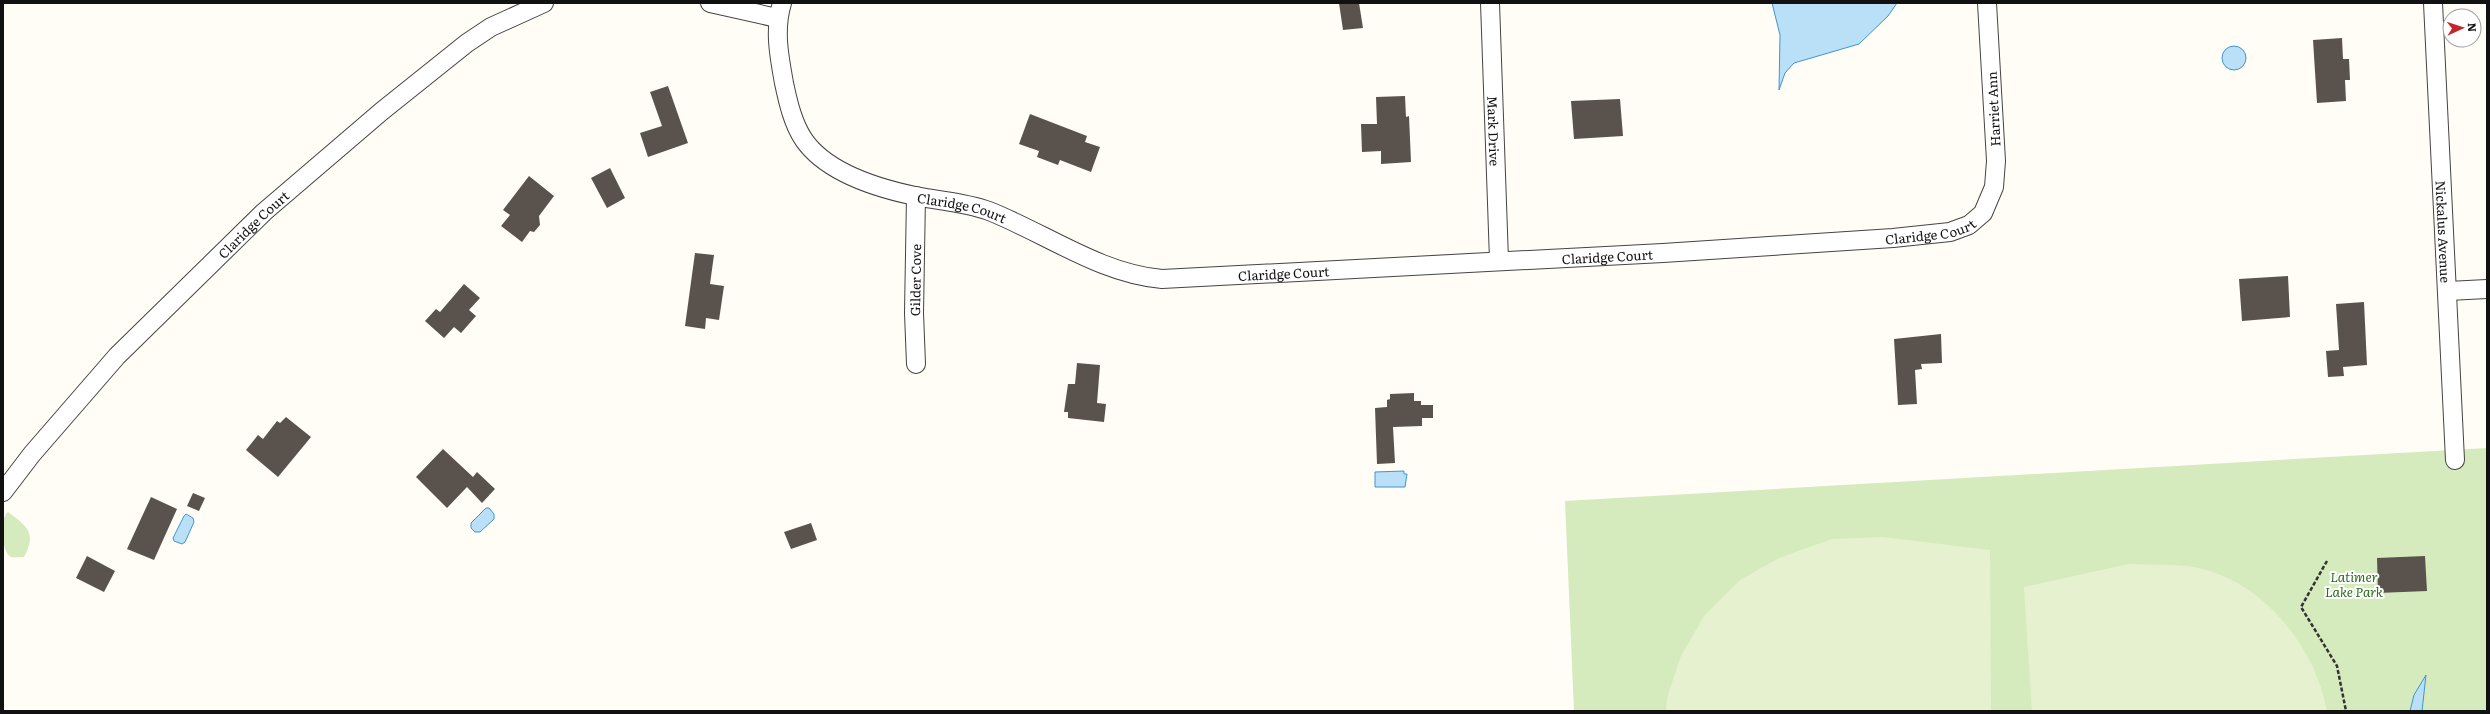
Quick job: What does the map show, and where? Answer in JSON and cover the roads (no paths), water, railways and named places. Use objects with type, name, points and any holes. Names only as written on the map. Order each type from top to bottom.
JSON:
[{"type":"street","name":"Claridge Court","points":[[3,492],[32,454],[117,356],[264,212],[368,122],[466,43],[491,27],[544,3]]},
{"type":"street","name":"Claridge Court","points":[[710,3],[780,11],[779,53],[788,101],[804,141],[824,160],[856,178],[892,191],[965,203],[987,211],[1120,270],[1148,277],[1213,277],[1499,260],[1576,258],[1893,238],[1950,232],[1969,225],[1983,212]]},
{"type":"street","name":"Mark Drive","points":[[1490,3],[1499,260]]},
{"type":"street","name":"Harriet Ann","points":[[1983,212],[1994,187],[1996,161],[1987,3]]},
{"type":"street","name":"Nickalus Avenue","points":[[2433,3],[2455,460]]},
{"type":"street","name":"Gilder Cove","points":[[916,196],[914,313],[916,364]]},
{"type":"street","points":[[2448,291],[2487,289]]},
{"type":"water","points":[[1772,3],[1897,3],[1888,16],[1859,44],[1794,63],[1785,73],[1779,90],[1780,35]]},
{"type":"water","points":[[2234,46],[2243,49],[2246,58],[2243,67],[2234,70],[2225,67],[2222,58],[2225,49]]},
{"type":"water","points":[[1404,471],[1404,474],[1407,474],[1405,487],[1375,487],[1375,472]]},
{"type":"water","points":[[486,508],[489,508],[494,514],[494,519],[480,532],[475,532],[471,528],[471,523]]},
{"type":"water","points":[[186,514],[193,518],[194,522],[185,542],[182,544],[174,541],[173,538]]},
{"type":"water","points":[[2426,675],[2422,711],[2410,711],[2414,695]]},
{"type":"park label","name":"Latimer Lake Park","points":[[2354,584]]}]
